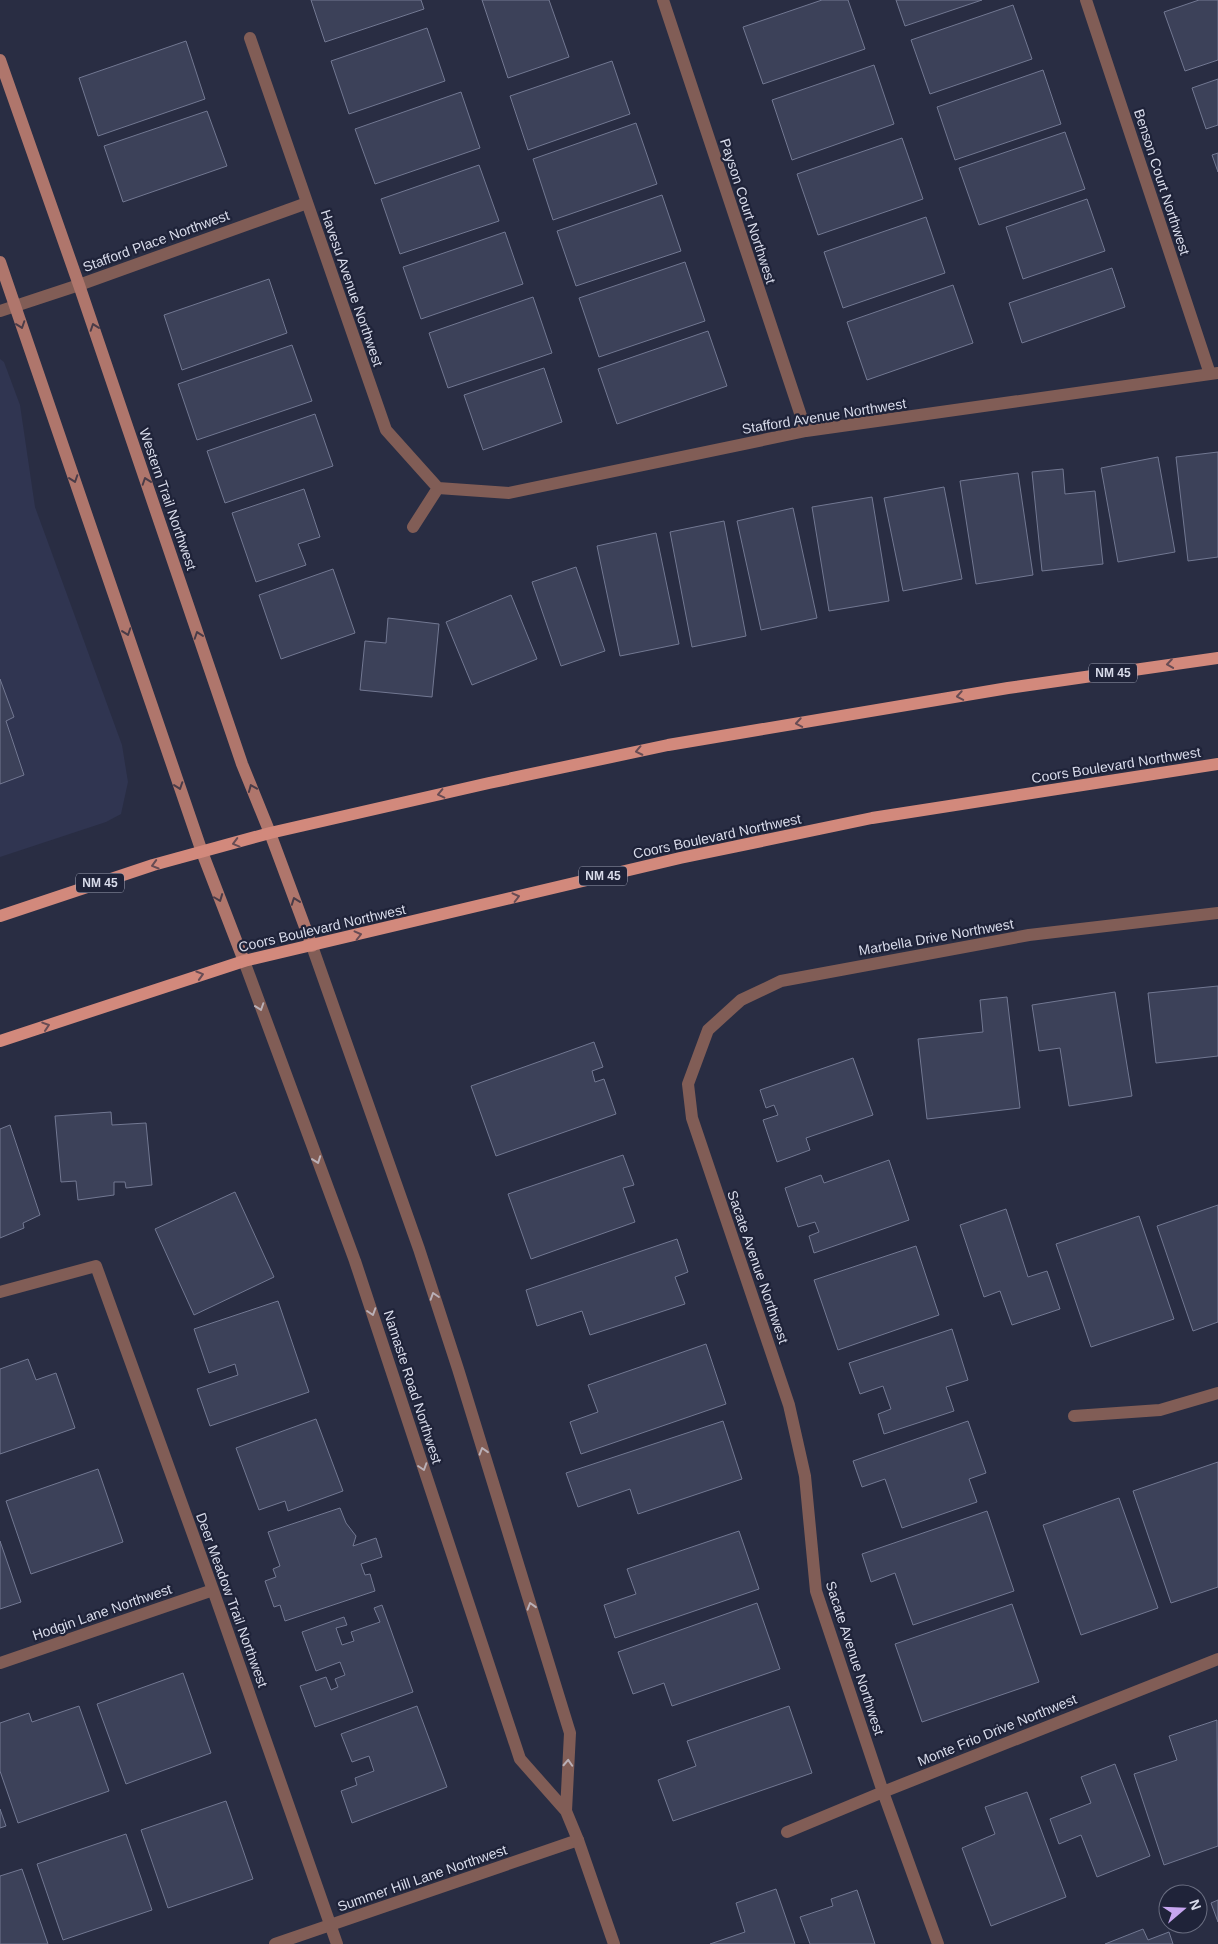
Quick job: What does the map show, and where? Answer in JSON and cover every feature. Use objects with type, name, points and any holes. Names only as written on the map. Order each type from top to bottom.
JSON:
[{"type":"main road","name":"Western Trail Northwest","points":[[0,60],[79,285],[242,764],[312,946]]},
{"type":"main road","points":[[0,262],[202,852],[244,962]]},
{"type":"main road","name":"NM 45","points":[[0,916],[153,865],[270,834],[489,783],[668,745],[1008,688],[1218,658]]},
{"type":"main road","name":"Coors Boulevard Northwest","points":[[0,1041],[244,962],[680,858],[872,818],[1218,764]]},
{"type":"street","name":"Payson Court Northwest","points":[[662,0],[806,431]]},
{"type":"street","name":"Benson Court Northwest","points":[[1086,0],[1214,374]]},
{"type":"street","name":"Havesu Avenue Northwest","points":[[250,38],[386,430],[438,488]]},
{"type":"street","name":"Stafford Place Northwest","points":[[0,311],[79,285],[307,203]]},
{"type":"street","name":"Stafford Avenue Northwest","points":[[438,488],[509,493],[806,431],[1214,374]]},
{"type":"street","points":[[413,527],[438,488]]},
{"type":"street","name":"Marbella Drive Northwest","points":[[697,1060],[708,1030],[741,1000],[781,980],[1029,935],[1218,913]]},
{"type":"street","name":"Namaste Road Northwest","points":[[312,946],[420,1249],[570,1733],[566,1811]]},
{"type":"street","name":"Namaste Road Northwest","points":[[244,962],[355,1261],[520,1760],[566,1811],[614,1944]]},
{"type":"street","name":"Sacate Avenue Northwest","points":[[697,1060],[688,1084],[692,1118],[789,1405],[805,1476],[816,1591],[883,1792],[938,1944]]},
{"type":"street","name":"Deer Meadow Trail Northwest","points":[[0,1292],[96,1266],[213,1590],[337,1944]]},
{"type":"street","points":[[1074,1416],[1160,1410],[1218,1393]]},
{"type":"street","name":"Hodgin Lane Northwest","points":[[0,1663],[213,1590]]},
{"type":"street","name":"Monte Frio Drive Northwest","points":[[788,1832],[883,1792],[1218,1659]]},
{"type":"street","name":"Summer Hill Lane Northwest","points":[[275,1944],[578,1840]]},
{"type":"shaded area","points":[[0,359],[4,362],[20,405],[35,507],[122,745],[128,782],[121,814],[106,822],[0,857]]},
{"type":"building","points":[[311,0],[421,0],[424,9],[325,42]]},
{"type":"building","points":[[482,0],[549,0],[569,57],[508,78]]},
{"type":"building","points":[[822,0],[848,0],[865,49],[763,84],[743,27]]},
{"type":"building","points":[[896,0],[982,0],[905,26]]},
{"type":"building","points":[[1199,0],[1218,0],[1218,60],[1185,71],[1164,12]]},
{"type":"building","points":[[1013,5],[1032,59],[930,94],[911,40]]},
{"type":"building","points":[[427,28],[445,81],[349,114],[331,61]]},
{"type":"building","points":[[186,41],[205,99],[98,136],[79,78]]},
{"type":"building","points":[[612,61],[630,114],[528,150],[510,96]]},
{"type":"building","points":[[874,65],[894,124],[792,160],[772,100]]},
{"type":"building","points":[[1043,70],[1061,124],[955,160],[937,107]]},
{"type":"building","points":[[1218,79],[1218,125],[1206,129],[1192,88]]},
{"type":"building","points":[[461,92],[480,148],[375,184],[355,129]]},
{"type":"building","points":[[207,111],[227,166],[123,202],[104,146]]},
{"type":"building","points":[[636,123],[657,184],[553,220],[533,159]]},
{"type":"building","points":[[1065,132],[1085,189],[979,225],[959,168]]},
{"type":"building","points":[[902,138],[923,199],[818,235],[797,174]]},
{"type":"building","points":[[1218,153],[1218,172],[1212,155]]},
{"type":"building","points":[[479,165],[499,221],[400,254],[381,199]]},
{"type":"building","points":[[662,195],[681,251],[576,286],[557,231]]},
{"type":"building","points":[[1087,199],[1105,251],[1023,279],[1006,227]]},
{"type":"building","points":[[926,217],[945,273],[843,308],[824,252]]},
{"type":"building","points":[[505,232],[523,284],[421,319],[403,267]]},
{"type":"building","points":[[685,262],[705,321],[599,357],[579,298]]},
{"type":"building","points":[[1112,268],[1125,307],[1022,343],[1009,303]]},
{"type":"building","points":[[269,279],[287,333],[182,370],[164,315]]},
{"type":"building","points":[[953,285],[973,343],[867,380],[847,322]]},
{"type":"building","points":[[533,297],[552,353],[448,388],[429,333]]},
{"type":"building","points":[[708,331],[727,386],[617,424],[598,369]]},
{"type":"building","points":[[292,345],[312,401],[197,440],[178,384]]},
{"type":"building","points":[[544,368],[562,422],[483,450],[464,395]]},
{"type":"building","points":[[315,414],[333,466],[225,503],[207,451]]},
{"type":"building","points":[[1218,452],[1218,557],[1188,561],[1176,457]]},
{"type":"building","points":[[1158,457],[1175,552],[1118,562],[1101,468]]},
{"type":"building","points":[[1063,469],[1065,494],[1095,491],[1103,564],[1042,571],[1032,472]]},
{"type":"building","points":[[1018,473],[1033,575],[976,584],[960,481]]},
{"type":"building","points":[[944,487],[962,579],[903,591],[884,498]]},
{"type":"building","points":[[304,489],[320,537],[298,544],[306,565],[256,582],[232,513]]},
{"type":"building","points":[[872,497],[889,601],[829,611],[812,507]]},
{"type":"building","points":[[793,508],[817,618],[761,630],[737,521]]},
{"type":"building","points":[[724,521],[746,636],[692,647],[670,532]]},
{"type":"building","points":[[656,533],[679,644],[620,656],[597,546]]},
{"type":"building","points":[[576,567],[605,651],[561,666],[532,582]]},
{"type":"building","points":[[333,569],[355,633],[281,659],[259,595]]},
{"type":"building","points":[[511,595],[537,659],[472,685],[446,622]]},
{"type":"building","points":[[388,618],[439,624],[432,697],[360,690],[365,641],[386,643]]},
{"type":"building","points":[[0,679],[14,717],[6,721],[24,775],[0,784]]},
{"type":"building","points":[[1218,986],[1218,1056],[1156,1063],[1148,993]]},
{"type":"building","points":[[1115,992],[1132,1096],[1069,1106],[1060,1048],[1039,1051],[1032,1005]]},
{"type":"building","points":[[1007,997],[1020,1108],[927,1119],[918,1039],[983,1032],[980,1000]]},
{"type":"building","points":[[594,1042],[603,1067],[592,1071],[595,1082],[604,1079],[616,1114],[496,1156],[471,1086]]},
{"type":"building","points":[[853,1058],[873,1115],[806,1138],[810,1150],[777,1162],[763,1120],[778,1115],[774,1105],[766,1108],[760,1090]]},
{"type":"building","points":[[111,1112],[112,1125],[146,1123],[152,1185],[126,1188],[125,1182],[114,1182],[114,1195],[78,1200],[76,1181],[61,1182],[55,1116]]},
{"type":"building","points":[[10,1125],[40,1215],[23,1223],[24,1228],[0,1238],[0,1129]]},
{"type":"building","points":[[623,1155],[634,1185],[623,1188],[635,1222],[531,1259],[508,1194]]},
{"type":"building","points":[[889,1160],[909,1220],[814,1253],[809,1236],[819,1232],[815,1222],[798,1227],[785,1188],[821,1175],[824,1183]]},
{"type":"building","points":[[235,1192],[274,1277],[194,1315],[155,1229]]},
{"type":"building","points":[[1218,1205],[1218,1322],[1193,1331],[1157,1226]]},
{"type":"building","points":[[1006,1209],[1028,1277],[1047,1271],[1060,1309],[1012,1325],[1000,1291],[984,1297],[960,1225]]},
{"type":"building","points":[[1139,1216],[1174,1319],[1091,1347],[1056,1244]]},
{"type":"building","points":[[677,1239],[688,1272],[675,1277],[685,1304],[590,1335],[582,1311],[537,1326],[526,1290]]},
{"type":"building","points":[[916,1246],[939,1315],[838,1350],[814,1280]]},
{"type":"building","points":[[278,1301],[309,1392],[210,1426],[197,1389],[238,1375],[235,1364],[209,1373],[194,1329]]},
{"type":"building","points":[[952,1329],[968,1380],[946,1387],[954,1411],[884,1434],[878,1414],[891,1409],[883,1386],[860,1394],[849,1363]]},
{"type":"building","points":[[706,1344],[726,1404],[581,1454],[570,1422],[598,1412],[588,1385]]},
{"type":"building","points":[[28,1359],[36,1380],[56,1373],[75,1428],[0,1454],[0,1369]]},
{"type":"building","points":[[316,1419],[343,1491],[288,1511],[285,1501],[259,1510],[236,1448]]},
{"type":"building","points":[[723,1421],[742,1479],[638,1514],[630,1489],[578,1507],[566,1473]]},
{"type":"building","points":[[968,1421],[986,1473],[969,1479],[977,1502],[902,1528],[885,1479],[862,1487],[853,1461]]},
{"type":"building","points":[[1218,1462],[1218,1587],[1171,1603],[1133,1491]]},
{"type":"building","points":[[98,1469],[123,1542],[31,1574],[6,1501]]},
{"type":"building","points":[[1119,1498],[1158,1608],[1081,1635],[1043,1525]]},
{"type":"building","points":[[340,1508],[346,1523],[356,1536],[353,1546],[376,1538],[382,1557],[361,1564],[365,1575],[370,1574],[375,1591],[285,1621],[280,1605],[274,1607],[265,1581],[276,1577],[273,1569],[280,1566],[268,1532]]},
{"type":"building","points":[[987,1511],[1014,1591],[913,1625],[895,1573],[871,1582],[862,1554]]},
{"type":"building","points":[[739,1531],[759,1589],[615,1638],[604,1605],[636,1594],[627,1569]]},
{"type":"building","points":[[0,1541],[21,1602],[0,1609]]},
{"type":"building","points":[[757,1603],[780,1669],[672,1706],[664,1683],[633,1694],[618,1652]]},
{"type":"building","points":[[1012,1604],[1039,1682],[922,1722],[895,1644]]},
{"type":"building","points":[[382,1605],[413,1692],[315,1727],[300,1686],[326,1677],[331,1690],[338,1687],[335,1679],[345,1675],[340,1662],[316,1671],[302,1632],[344,1617],[347,1625],[336,1628],[342,1645],[354,1641],[351,1632],[380,1622],[374,1608]]},
{"type":"building","points":[[183,1673],[211,1753],[126,1784],[97,1704]]},
{"type":"building","points":[[79,1706],[109,1791],[18,1823],[0,1771],[0,1723],[29,1713],[32,1722]]},
{"type":"building","points":[[417,1706],[447,1787],[352,1823],[341,1791],[357,1785],[355,1778],[374,1771],[369,1756],[352,1762],[341,1734]]},
{"type":"building","points":[[789,1706],[812,1773],[673,1821],[658,1780],[696,1766],[687,1741]]},
{"type":"building","points":[[1217,1720],[1218,1846],[1164,1865],[1134,1774],[1177,1760],[1169,1736]]},
{"type":"building","points":[[1115,1764],[1150,1856],[1097,1877],[1081,1835],[1059,1844],[1050,1819],[1091,1803],[1081,1777]]},
{"type":"building","points":[[1027,1792],[1066,1897],[991,1926],[962,1848],[995,1834],[985,1807]]},
{"type":"building","points":[[226,1801],[253,1879],[168,1908],[141,1830]]},
{"type":"building","points":[[0,1809],[6,1826],[0,1828]]},
{"type":"building","points":[[126,1834],[152,1910],[63,1940],[37,1864]]},
{"type":"building","points":[[22,1869],[48,1944],[0,1944],[0,1876]]},
{"type":"building","points":[[776,1889],[795,1944],[710,1944],[745,1932],[736,1903]]},
{"type":"building","points":[[857,1890],[875,1944],[810,1944],[800,1917],[833,1906],[831,1899]]},
{"type":"building","points":[[1218,1900],[1218,1922],[1211,1903]]},
{"type":"building","points":[[1143,1929],[1148,1940],[1164,1934],[1170,1934],[1173,1944],[1105,1944]]}]
